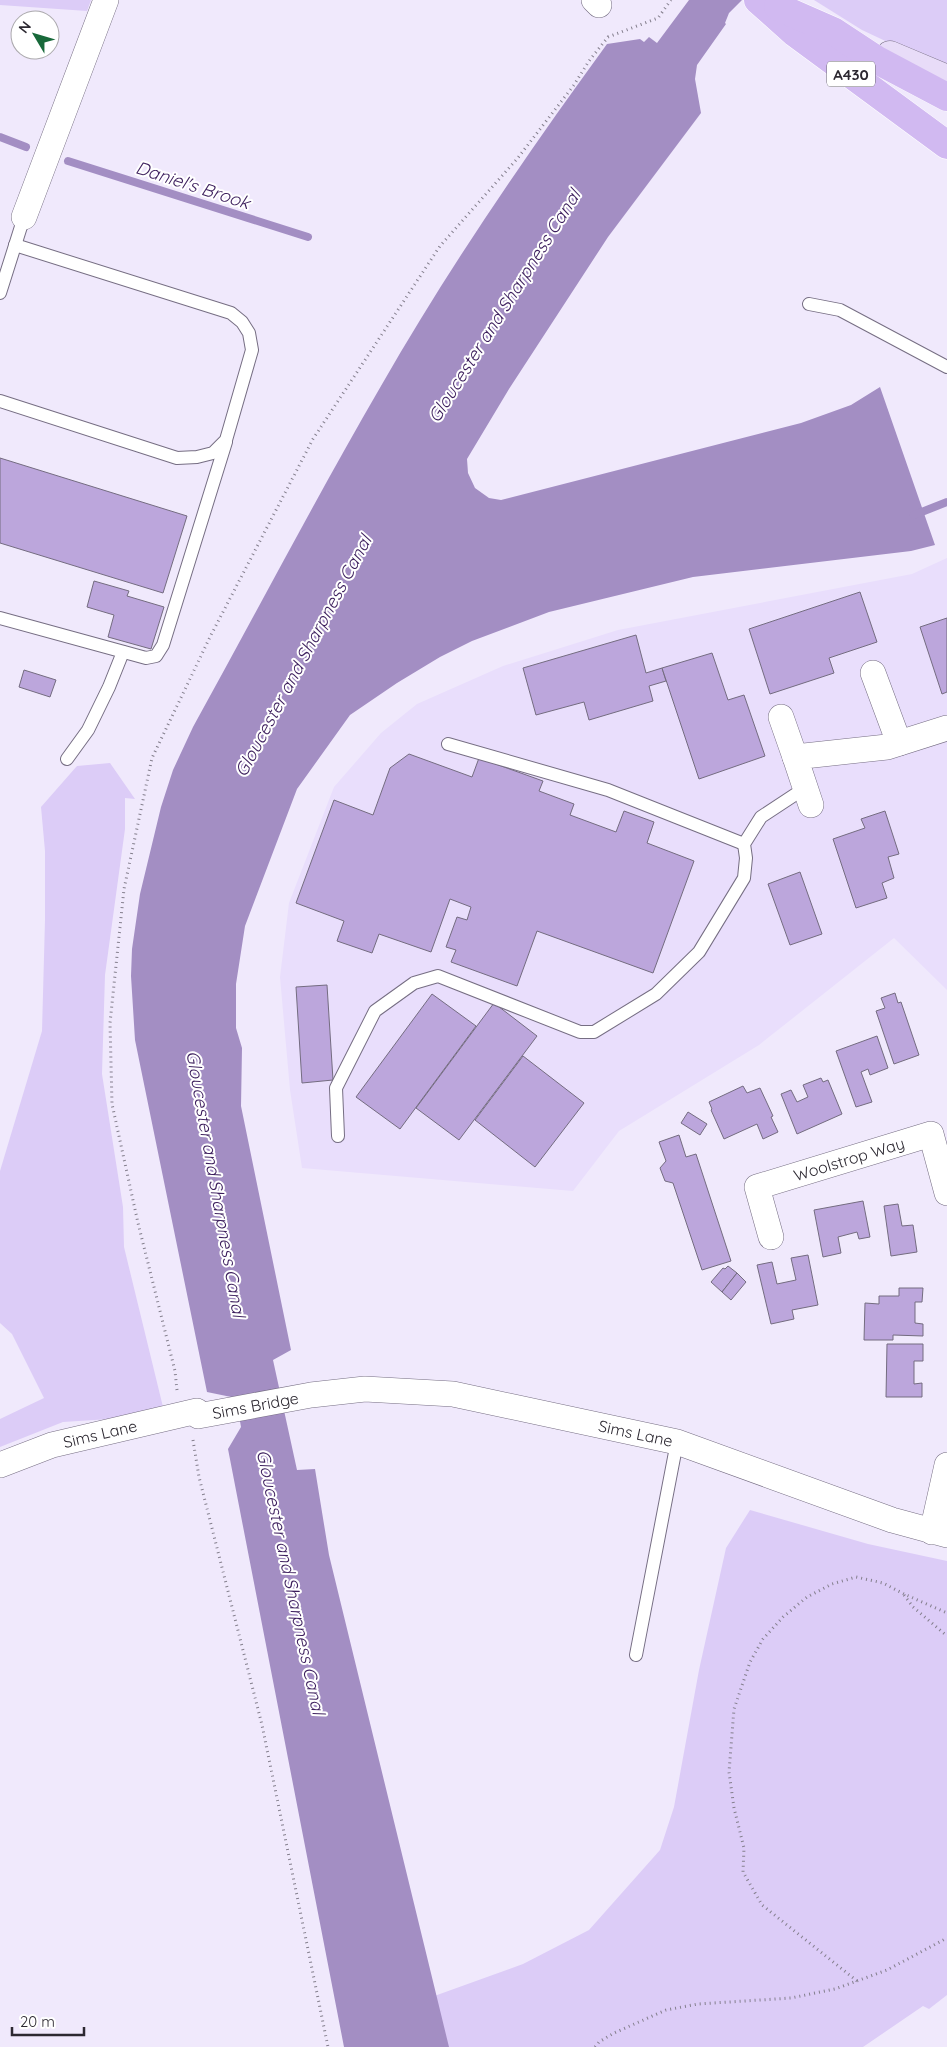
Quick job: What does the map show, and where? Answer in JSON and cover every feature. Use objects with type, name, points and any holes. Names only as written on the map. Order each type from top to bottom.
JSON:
[{"type":"main road","name":"A430","points":[[759,0],[833,31],[947,109]]},
{"type":"main road","name":"A430","points":[[759,0],[795,33],[947,145]]},
{"type":"main road","name":"A430","points":[[877,60],[947,97]]},
{"type":"street","points":[[24,217],[106,0]]},
{"type":"street","points":[[833,31],[947,79]]},
{"type":"street","points":[[873,673],[899,743]]},
{"type":"street","points":[[781,716],[808,797]]},
{"type":"street","points":[[795,757],[887,746],[947,728]]},
{"type":"street","name":"Woolstrop Way","points":[[771,1238],[757,1187],[931,1134],[947,1193]]},
{"type":"street","name":"Sims Lane","points":[[312,1395],[365,1389],[453,1394],[677,1442],[892,1520],[939,1533]]},
{"type":"street","name":"Sims Bridge","points":[[191,1415],[312,1395]]},
{"type":"street","name":"Sims Lane","points":[[0,1465],[52,1445],[191,1415]]},
{"type":"street","points":[[939,1533],[947,1466]]},
{"type":"lane","points":[[0,292],[24,217]]},
{"type":"lane","points":[[0,618],[146,658],[156,656],[163,645],[252,350],[249,333],[242,322],[231,312],[15,245]]},
{"type":"lane","points":[[809,304],[840,310],[947,367]]},
{"type":"lane","points":[[0,401],[176,458],[196,457],[213,452],[226,440]]},
{"type":"lane","points":[[67,758],[88,730],[110,687],[123,652]]},
{"type":"lane","points":[[448,744],[608,790],[744,844]]},
{"type":"lane","points":[[338,1136],[336,1088],[375,1011],[398,994],[414,983],[438,976],[580,1032],[594,1032],[656,994],[699,952],[744,878],[746,858],[744,844],[761,817],[808,797]]},
{"type":"lane","points":[[636,1655],[677,1442]]},
{"type":"path","points":[[328,2047],[262,1724],[198,1477],[190,1421],[191,1415],[179,1405],[175,1371],[138,1223],[112,1104],[110,1023],[124,889],[152,758],[211,635],[313,439],[440,246],[517,159],[574,85],[589,60],[608,37],[658,18],[671,0]]},
{"type":"path","points":[[857,1981],[762,1904],[744,1872],[744,1848],[734,1808],[729,1772],[734,1708],[750,1662],[763,1639],[783,1617],[808,1597],[832,1584],[856,1577],[883,1582],[904,1594],[947,1612]]},
{"type":"path","points":[[904,1594],[913,1607],[947,1636]]},
{"type":"path","points":[[595,2047],[614,2033],[666,2010],[698,2004],[792,1998],[835,1989],[887,1970],[947,1938]]},
{"type":"shaded area","points":[[0,0],[91,0],[87,11],[0,5]]},
{"type":"shaded area","points":[[814,0],[947,0],[947,70],[862,30]]},
{"type":"shaded area","points":[[947,558],[947,990],[894,938],[759,1045],[619,1131],[573,1191],[302,1168],[290,1090],[280,977],[289,903],[334,787],[381,733],[417,704],[503,666],[618,630],[912,574]]},
{"type":"shaded area","points":[[110,763],[135,799],[125,798],[125,829],[105,975],[102,1074],[123,1207],[124,1247],[163,1407],[110,1419],[63,1422],[0,1447],[0,1419],[44,1398],[12,1334],[0,1323],[0,1171],[42,1031],[45,851],[41,807],[77,766]]},
{"type":"shaded area","points":[[750,1510],[868,1544],[947,1561],[947,1995],[929,2009],[923,2006],[863,2047],[436,2047],[426,1999],[523,1964],[589,1930],[660,1850],[674,1807],[699,1670],[726,1548]]},
{"type":"water","name":"Gloucester and Sharpness Canal","points":[[689,0],[742,0],[729,13],[726,24],[697,65],[695,79],[701,113],[608,237],[509,389],[467,459],[468,473],[475,488],[489,498],[501,500],[801,423],[851,405],[880,387],[935,545],[911,551],[693,577],[549,612],[472,641],[440,657],[397,683],[350,715],[297,789],[245,926],[236,984],[236,1028],[242,1048],[241,1106],[291,1350],[273,1360],[297,1470],[315,1469],[329,1555],[449,2047],[344,2047],[228,1449],[241,1427],[236,1398],[207,1392],[135,1040],[131,976],[132,949],[140,894],[161,807],[173,770],[193,727],[333,470],[407,342],[461,254],[518,169],[607,44],[640,39],[644,42],[649,37],[657,43]]},
{"type":"building","points":[[0,458],[187,516],[163,593],[0,543]]},
{"type":"building","points":[[94,581],[129,591],[127,596],[164,607],[151,649],[108,637],[114,615],[87,607]]},
{"type":"building","points":[[860,592],[877,642],[829,658],[834,673],[770,694],[749,629]]},
{"type":"building","points":[[947,618],[947,692],[942,694],[920,627]]},
{"type":"building","points":[[636,635],[646,673],[662,668],[666,681],[649,686],[653,701],[589,720],[584,702],[536,715],[523,668]]},
{"type":"building","points":[[712,653],[728,700],[744,695],[765,756],[699,779],[662,668]]},
{"type":"building","points":[[24,670],[56,680],[50,697],[19,687]]},
{"type":"building","points":[[409,754],[472,777],[479,758],[543,781],[539,791],[574,804],[570,815],[616,832],[624,811],[654,822],[647,843],[694,861],[653,973],[537,931],[517,986],[451,962],[456,950],[446,947],[457,917],[467,920],[471,907],[450,899],[431,952],[379,934],[372,953],[337,941],[344,921],[296,903],[334,800],[373,815],[390,768]]},
{"type":"building","points":[[885,811],[899,854],[888,857],[894,878],[882,883],[887,898],[856,908],[833,839],[865,828],[861,819]]},
{"type":"building","points":[[800,872],[822,934],[790,945],[768,884]]},
{"type":"building","points":[[327,985],[333,1080],[302,1083],[296,987]]},
{"type":"building","points":[[895,993],[898,1003],[901,1002],[919,1055],[894,1064],[876,1011],[885,1008],[881,998]]},
{"type":"building","points":[[432,994],[476,1026],[400,1129],[356,1097]]},
{"type":"building","points":[[494,1003],[537,1036],[459,1140],[416,1108]]},
{"type":"building","points":[[877,1036],[888,1068],[870,1075],[868,1069],[861,1072],[872,1102],[856,1107],[836,1051]]},
{"type":"building","points":[[523,1056],[584,1103],[535,1167],[475,1120]]},
{"type":"building","points":[[821,1078],[823,1082],[828,1080],[842,1114],[797,1134],[781,1094],[791,1090],[797,1102],[808,1097],[803,1085]]},
{"type":"building","points":[[743,1086],[747,1093],[760,1088],[778,1132],[763,1139],[757,1124],[724,1139],[709,1102]]},
{"type":"building","points":[[688,1112],[707,1124],[700,1135],[681,1123]]},
{"type":"building","points":[[679,1135],[686,1157],[696,1154],[731,1261],[702,1270],[673,1183],[665,1181],[660,1168],[666,1161],[659,1142]]},
{"type":"building","points":[[863,1201],[870,1237],[859,1239],[857,1232],[838,1237],[841,1253],[823,1257],[814,1210]]},
{"type":"building","points":[[898,1204],[902,1226],[913,1225],[917,1252],[891,1256],[884,1206]]},
{"type":"building","points":[[808,1255],[818,1305],[792,1310],[794,1319],[771,1324],[757,1265],[772,1262],[777,1284],[796,1280],[791,1258]]},
{"type":"building","points":[[728,1266],[737,1273],[722,1292],[711,1282],[723,1268],[725,1269]]},
{"type":"building","points":[[737,1273],[746,1282],[731,1300],[722,1292]]},
{"type":"building","points":[[899,1288],[923,1288],[922,1302],[915,1302],[915,1323],[923,1324],[923,1336],[893,1335],[893,1340],[864,1340],[865,1303],[879,1304],[879,1296],[899,1296]]},
{"type":"building","points":[[887,1344],[923,1344],[923,1361],[914,1361],[914,1384],[922,1383],[922,1397],[886,1397]]},
{"type":"waterway","name":"Daniel's Brook","points":[[0,137],[26,147]]},
{"type":"waterway","name":"Daniel's Brook","points":[[68,161],[308,237]]},
{"type":"waterway","name":"Daniel's Brook","points":[[914,515],[947,502]]}]
